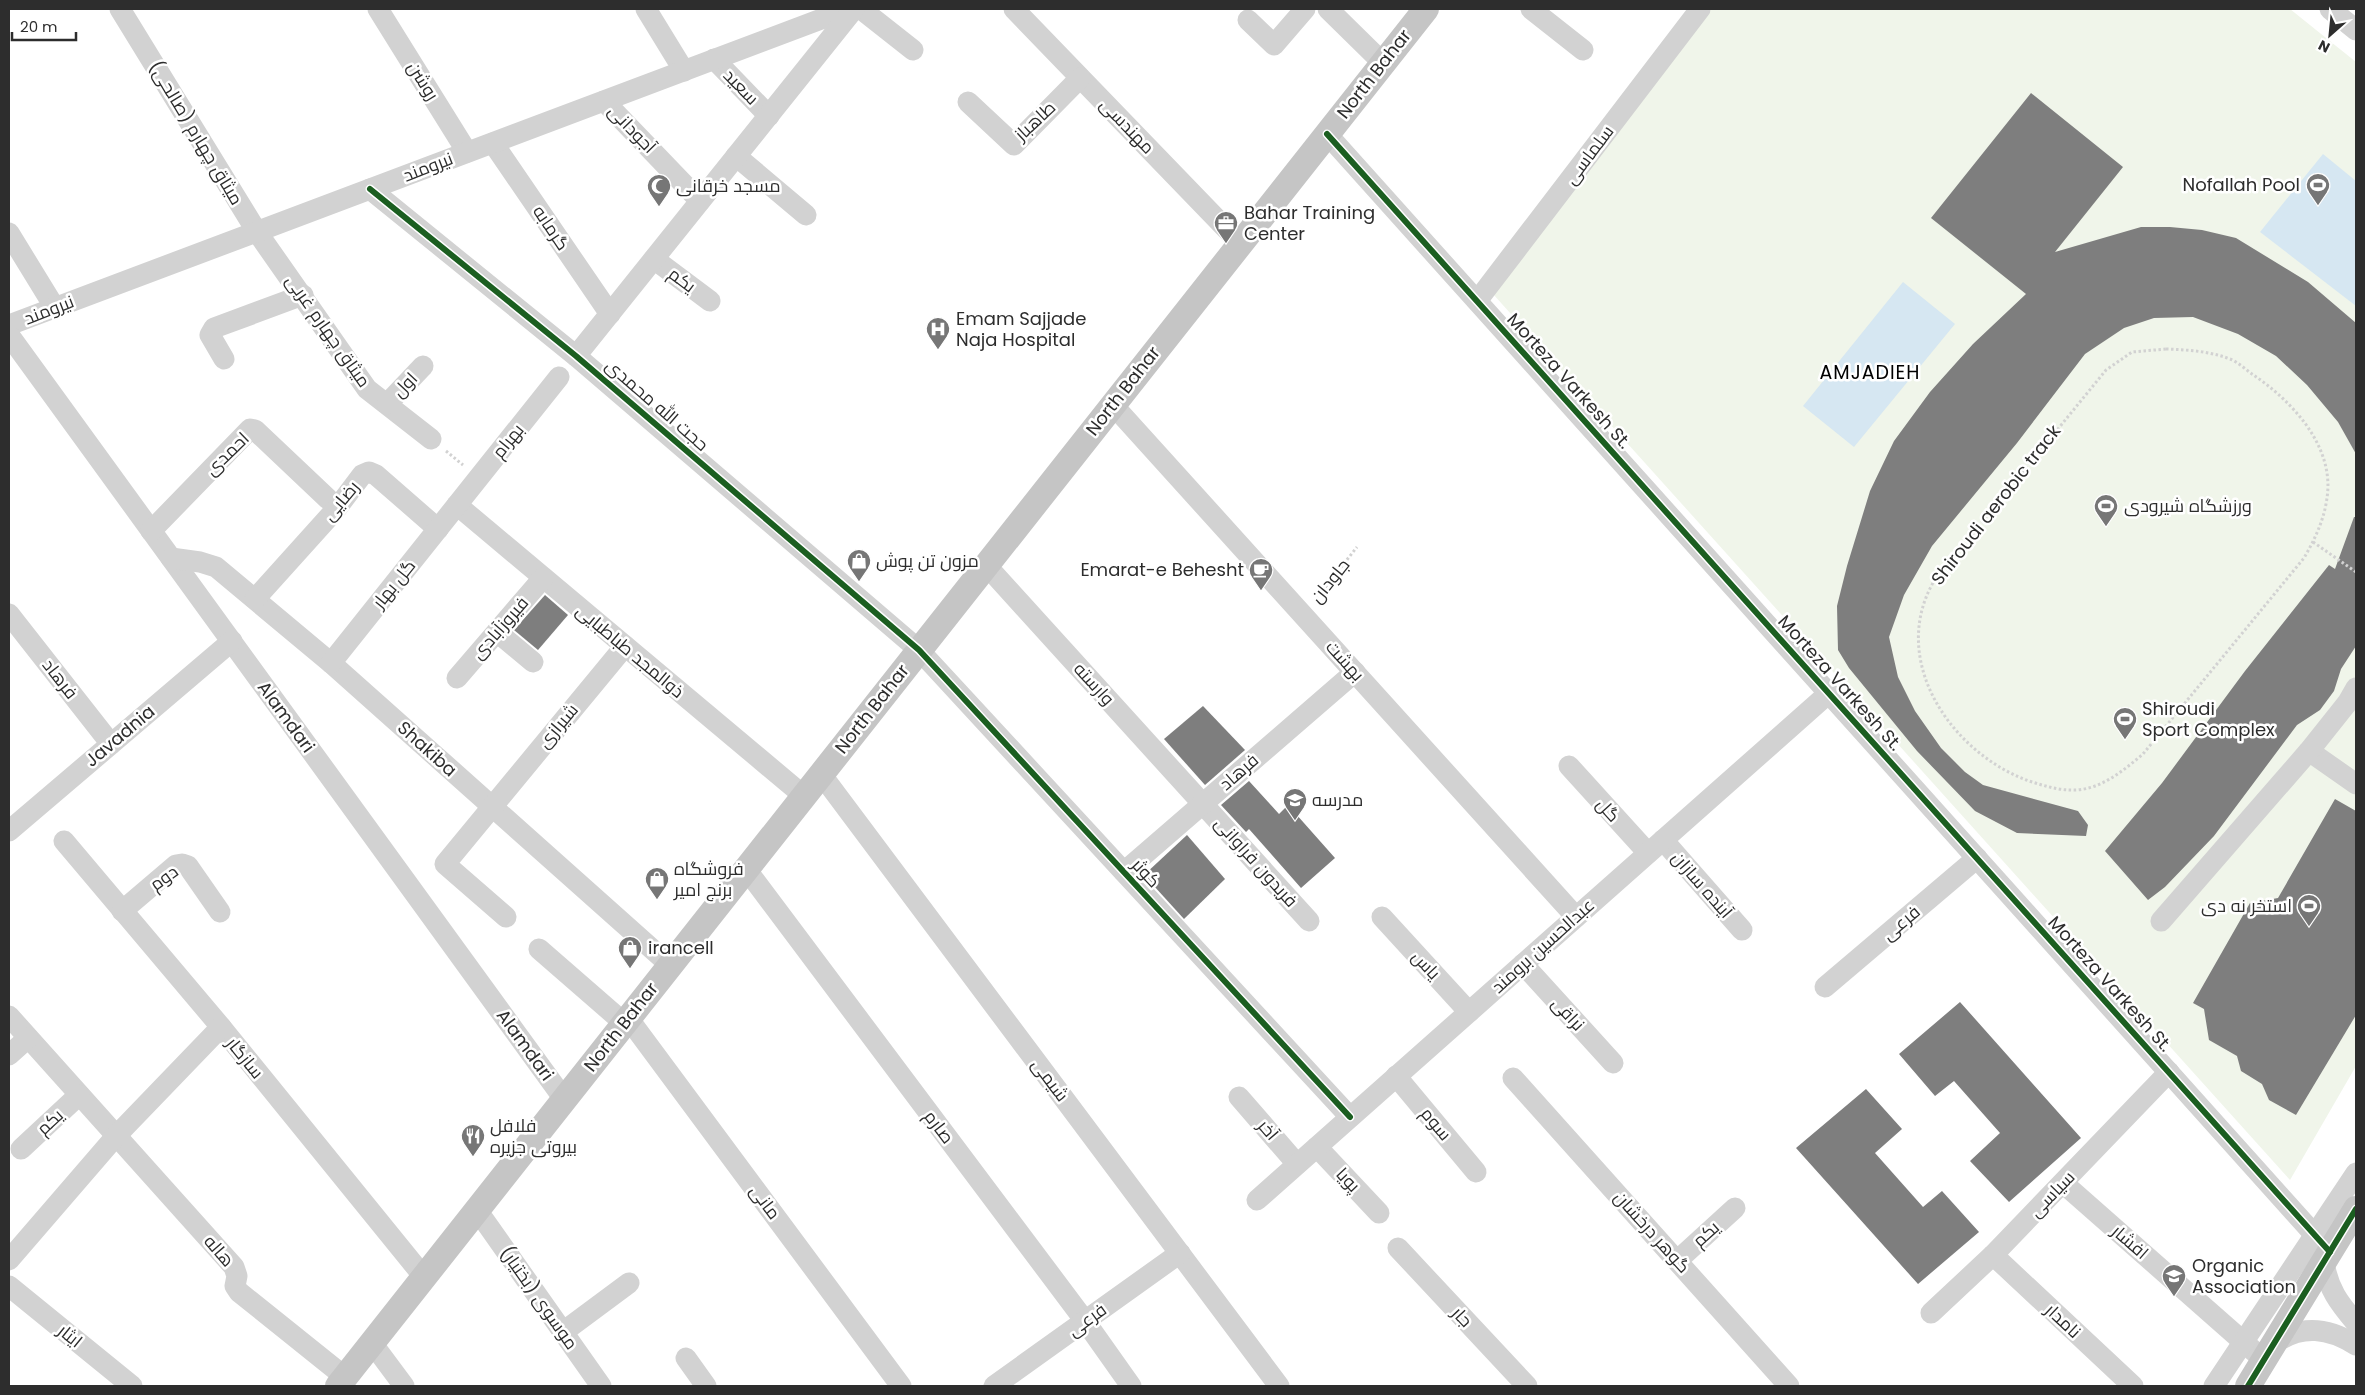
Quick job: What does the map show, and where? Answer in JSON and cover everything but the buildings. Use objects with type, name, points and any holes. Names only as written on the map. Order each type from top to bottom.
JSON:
[{"type":"main road","name":"North Bahar","points":[[341,1382],[1426,9]]},
{"type":"main road","points":[[2248,1386],[2269,1352],[2323,1250],[2356,1209]]},
{"type":"street","name":"میثاق چهارم (صالحی)","points":[[120,9],[257,232]]},
{"type":"street","name":"روشن","points":[[378,9],[467,152]]},
{"type":"street","points":[[646,9],[684,71]]},
{"type":"street","name":"نیرومند","points":[[9,325],[848,9]]},
{"type":"street","points":[[576,356],[854,9]]},
{"type":"street","points":[[861,9],[913,50]]},
{"type":"street","name":"مهندسی","points":[[1014,9],[1240,243]]},
{"type":"street","points":[[1248,20],[1274,45],[1305,9]]},
{"type":"street","points":[[1328,9],[1383,63]]},
{"type":"street","points":[[1531,9],[1583,50]]},
{"type":"street","name":"سلماسی","points":[[1477,301],[1700,9]]},
{"type":"street","points":[[2330,9],[2356,30]]},
{"type":"street","name":"سعید","points":[[714,59],[769,116]]},
{"type":"street","name":"طاهباز","points":[[968,102],[1014,145],[1080,78]]},
{"type":"street","name":"آجودانی","points":[[604,101],[700,202]]},
{"type":"street","name":"Morteza Varkesh St.","points":[[1327,134],[2169,1072],[2323,1250]]},
{"type":"street","name":"گرمابه","points":[[493,142],[610,314]]},
{"type":"street","points":[[736,156],[806,215]]},
{"type":"street","name":"حجت الله محمدی","points":[[370,189],[576,356],[919,650]]},
{"type":"street","name":"میثاق چهارم غربی","points":[[257,232],[303,295],[367,389],[431,439]]},
{"type":"street","points":[[9,233],[55,308]]},
{"type":"street","name":"یکم","points":[[654,258],[710,301]]},
{"type":"street","points":[[224,359],[210,335],[214,328],[303,295]]},
{"type":"street","name":"Alamdari","points":[[9,335],[564,1099]]},
{"type":"street","name":"اول","points":[[387,404],[423,366]]},
{"type":"street","name":"بهرام","points":[[457,505],[559,377]]},
{"type":"street","name":"بهشت","points":[[1113,405],[1576,917]]},
{"type":"street","name":"احمدی","points":[[151,531],[250,429],[255,430],[328,499]]},
{"type":"street","name":"رضایی","points":[[254,599],[337,508],[362,475],[369,472],[376,475],[438,529]]},
{"type":"street","name":"گل بهار","points":[[331,663],[457,505]]},
{"type":"street","name":"ذوالمجد طباطبایی","points":[[457,505],[804,796]]},
{"type":"street","name":"Shakiba","points":[[171,558],[200,562],[216,567],[331,663],[670,965]]},
{"type":"street","name":"وارسته","points":[[986,565],[1202,804]]},
{"type":"street","name":"فیروزآبادی","points":[[457,678],[543,578]]},
{"type":"street","name":"فرهاد","points":[[9,614],[111,744]]},
{"type":"street","points":[[497,632],[533,662]]},
{"type":"street","name":"Javadnia","points":[[9,831],[232,642]]},
{"type":"street","name":"شیرازی","points":[[506,917],[445,864],[625,646]]},
{"type":"street","name":"کوثر","points":[[919,650],[1350,1117]]},
{"type":"street","name":"فرهاد","points":[[1124,872],[1355,672]]},
{"type":"street","name":"عبدالحسین برومند","points":[[1258,1200],[1829,693]]},
{"type":"street","points":[[2161,921],[2354,699]]},
{"type":"street","points":[[2309,751],[2356,784]]},
{"type":"street","name":"گل","points":[[1569,766],[1656,847]]},
{"type":"street","name":"شیمی","points":[[821,774],[1279,1386]]},
{"type":"street","name":"فریدون فراوانی","points":[[1202,804],[1309,921]]},
{"type":"street","name":"سازگار","points":[[64,841],[221,1028],[424,1277]]},
{"type":"street","name":"آینده سازان","points":[[1656,847],[1742,930]]},
{"type":"street","name":"فرعی","points":[[1825,987],[1977,858]]},
{"type":"street","name":"دوم","points":[[122,911],[176,865],[182,864],[188,866],[220,912]]},
{"type":"street","name":"صارم","points":[[746,869],[1085,1321],[1130,1386]]},
{"type":"street","name":"یاس","points":[[1382,917],[1469,1012]]},
{"type":"street","name":"مانی","points":[[539,949],[626,1021],[901,1386]]},
{"type":"street","name":"نراقی","points":[[1523,964],[1613,1063]]},
{"type":"street","name":"هاله","points":[[9,1016],[234,1267],[237,1276],[235,1286],[239,1292],[341,1382]]},
{"type":"street","points":[[9,1260],[116,1136],[221,1028]]},
{"type":"street","points":[[9,1055],[28,1038]]},
{"type":"street","name":"سیاسی","points":[[1931,1313],[1992,1255],[2169,1072]]},
{"type":"street","name":"سوم","points":[[1396,1076],[1476,1172]]},
{"type":"street","name":"گوهر درخشان","points":[[1513,1078],[1789,1386]]},
{"type":"street","name":"یکم","points":[[21,1149],[79,1095]]},
{"type":"street","name":"آخر","points":[[1239,1097],[1297,1164]]},
{"type":"street","name":"پویا","points":[[1317,1147],[1379,1214]]},
{"type":"street","points":[[2214,1386],[2242,1341],[2323,1250],[2356,1173]]},
{"type":"street","name":"افشار","points":[[2063,1183],[2242,1341],[2269,1352]]},
{"type":"street","name":"یکم","points":[[1678,1260],[1735,1208]]},
{"type":"street","name":"موسوی (بختیار)","points":[[477,1210],[601,1386]]},
{"type":"street","name":"جار","points":[[1398,1248],[1527,1386]]},
{"type":"street","points":[[2323,1250],[2327,1282],[2340,1305],[2356,1323]]},
{"type":"street","name":"فرعی","points":[[994,1386],[1180,1253]]},
{"type":"street","name":"نامدار","points":[[1992,1255],[2132,1386]]},
{"type":"street","points":[[563,1332],[629,1283]]},
{"type":"street","name":"ایثار","points":[[9,1286],[132,1386]]},
{"type":"street","points":[[2269,1352],[2287,1334],[2304,1330],[2326,1331],[2356,1345]]},
{"type":"street","points":[[372,1342],[404,1386]]},
{"type":"street","points":[[686,1358],[706,1386]]},
{"type":"path","points":[[431,439],[479,478]]},
{"type":"path","points":[[2313,542],[2356,572]]},
{"type":"shaded area","name":"Shiroudi Sport Complex","points":[[1711,9],[2290,9],[2356,62],[2356,1066],[2290,1180],[1493,294]]},
{"type":"water","name":"Nofallah Pool","points":[[2323,154],[2356,181],[2356,306],[2260,232]]},
{"type":"water","points":[[1903,282],[1955,324],[1854,447],[1803,406]]},
{"type":"cycle path","points":[[1327,134],[2330,1252]]},
{"type":"cycle path","points":[[370,189],[576,356],[919,650],[1350,1117]]},
{"type":"cycle path","points":[[2248,1386],[2356,1209]]},
{"type":"place","name":"Nofallah Pool","points":[[2318,206]]},
{"type":"place","name":"مسجد خرقانی","points":[[659,207]]},
{"type":"place","name":"Bahar Training Center","points":[[1226,244]]},
{"type":"place","name":"Emam Sajjade Naja Hospital","points":[[938,350]]},
{"type":"place","name":"ورزشگاه شیرودی","points":[[2106,527]]},
{"type":"place","name":"مزون تن پوش","points":[[859,582]]},
{"type":"place","name":"Emarat-e Behesht","points":[[1261,591]]},
{"type":"place","name":"Shiroudi Sport Complex","points":[[2125,740]]},
{"type":"place","name":"مدرسه","points":[[1295,821]]},
{"type":"place","name":"فروشگاه برنج امیر","points":[[657,900]]},
{"type":"place","name":"استخر نه دی","points":[[2309,927]]},
{"type":"place","name":"irancell","points":[[630,969]]},
{"type":"place","name":"فلافل بیروتی جزیره","points":[[473,1157]]},
{"type":"place","name":"Organic Association","points":[[2174,1297]]},
{"type":"district","name":"AMJADIEH","points":[[1870,372]]}]
